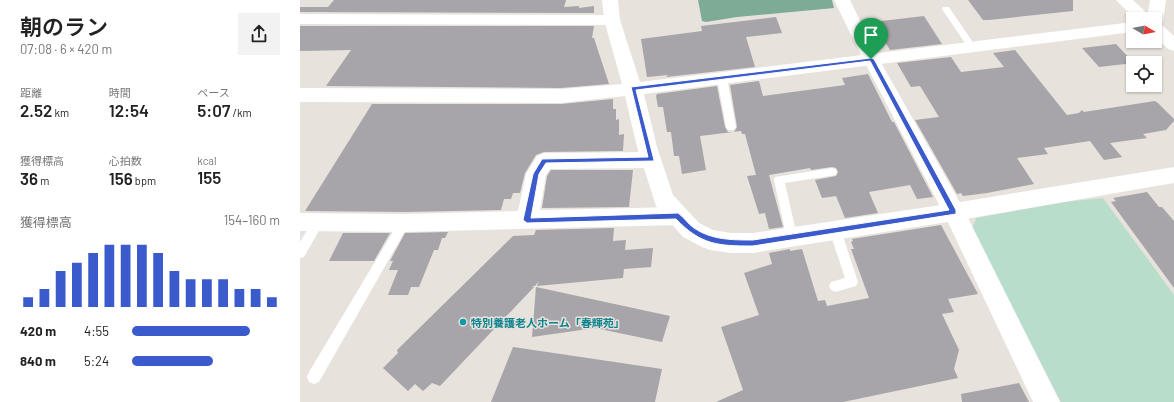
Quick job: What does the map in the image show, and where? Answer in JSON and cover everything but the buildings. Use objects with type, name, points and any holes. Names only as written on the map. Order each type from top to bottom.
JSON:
[{"type":"street","points":[[842,0],[871,59],[954,212],[1048,402]]},
{"type":"street","points":[[1124,0],[1137,12]]},
{"type":"street","points":[[1156,12],[1158,0]]},
{"type":"street","points":[[300,19],[611,10],[651,160],[664,200],[691,230],[710,240],[731,243],[753,243],[954,212],[1174,175]]},
{"type":"street","points":[[300,95],[561,96],[633,89],[1126,28]]},
{"type":"street","points":[[1162,34],[1174,45]]},
{"type":"street","points":[[527,220],[536,174],[544,161],[651,160]]},
{"type":"street","points":[[309,222],[404,223],[678,216]]},
{"type":"lane","points":[[946,9],[972,47]]},
{"type":"lane","points":[[722,78],[731,127]]},
{"type":"lane","points":[[791,236],[779,180],[832,172]]},
{"type":"lane","points":[[300,253],[309,222]]},
{"type":"lane","points":[[314,377],[404,223]]},
{"type":"lane","points":[[835,230],[852,282],[835,286]]},
{"type":"green space","points":[[698,0],[832,0],[834,8],[737,17],[706,22],[702,21]]},
{"type":"green space","points":[[1103,198],[1174,295],[1174,402],[1061,402],[972,230],[976,218],[1065,202]]},
{"type":"place","name":"特別養護老人ホーム「春輝苑」","points":[[463,322]]},
{"type":"route","points":[[871,59],[954,212],[753,243],[731,243],[710,240],[691,230],[678,216],[527,220],[536,174],[544,161],[651,160],[633,89],[871,59]]}]
